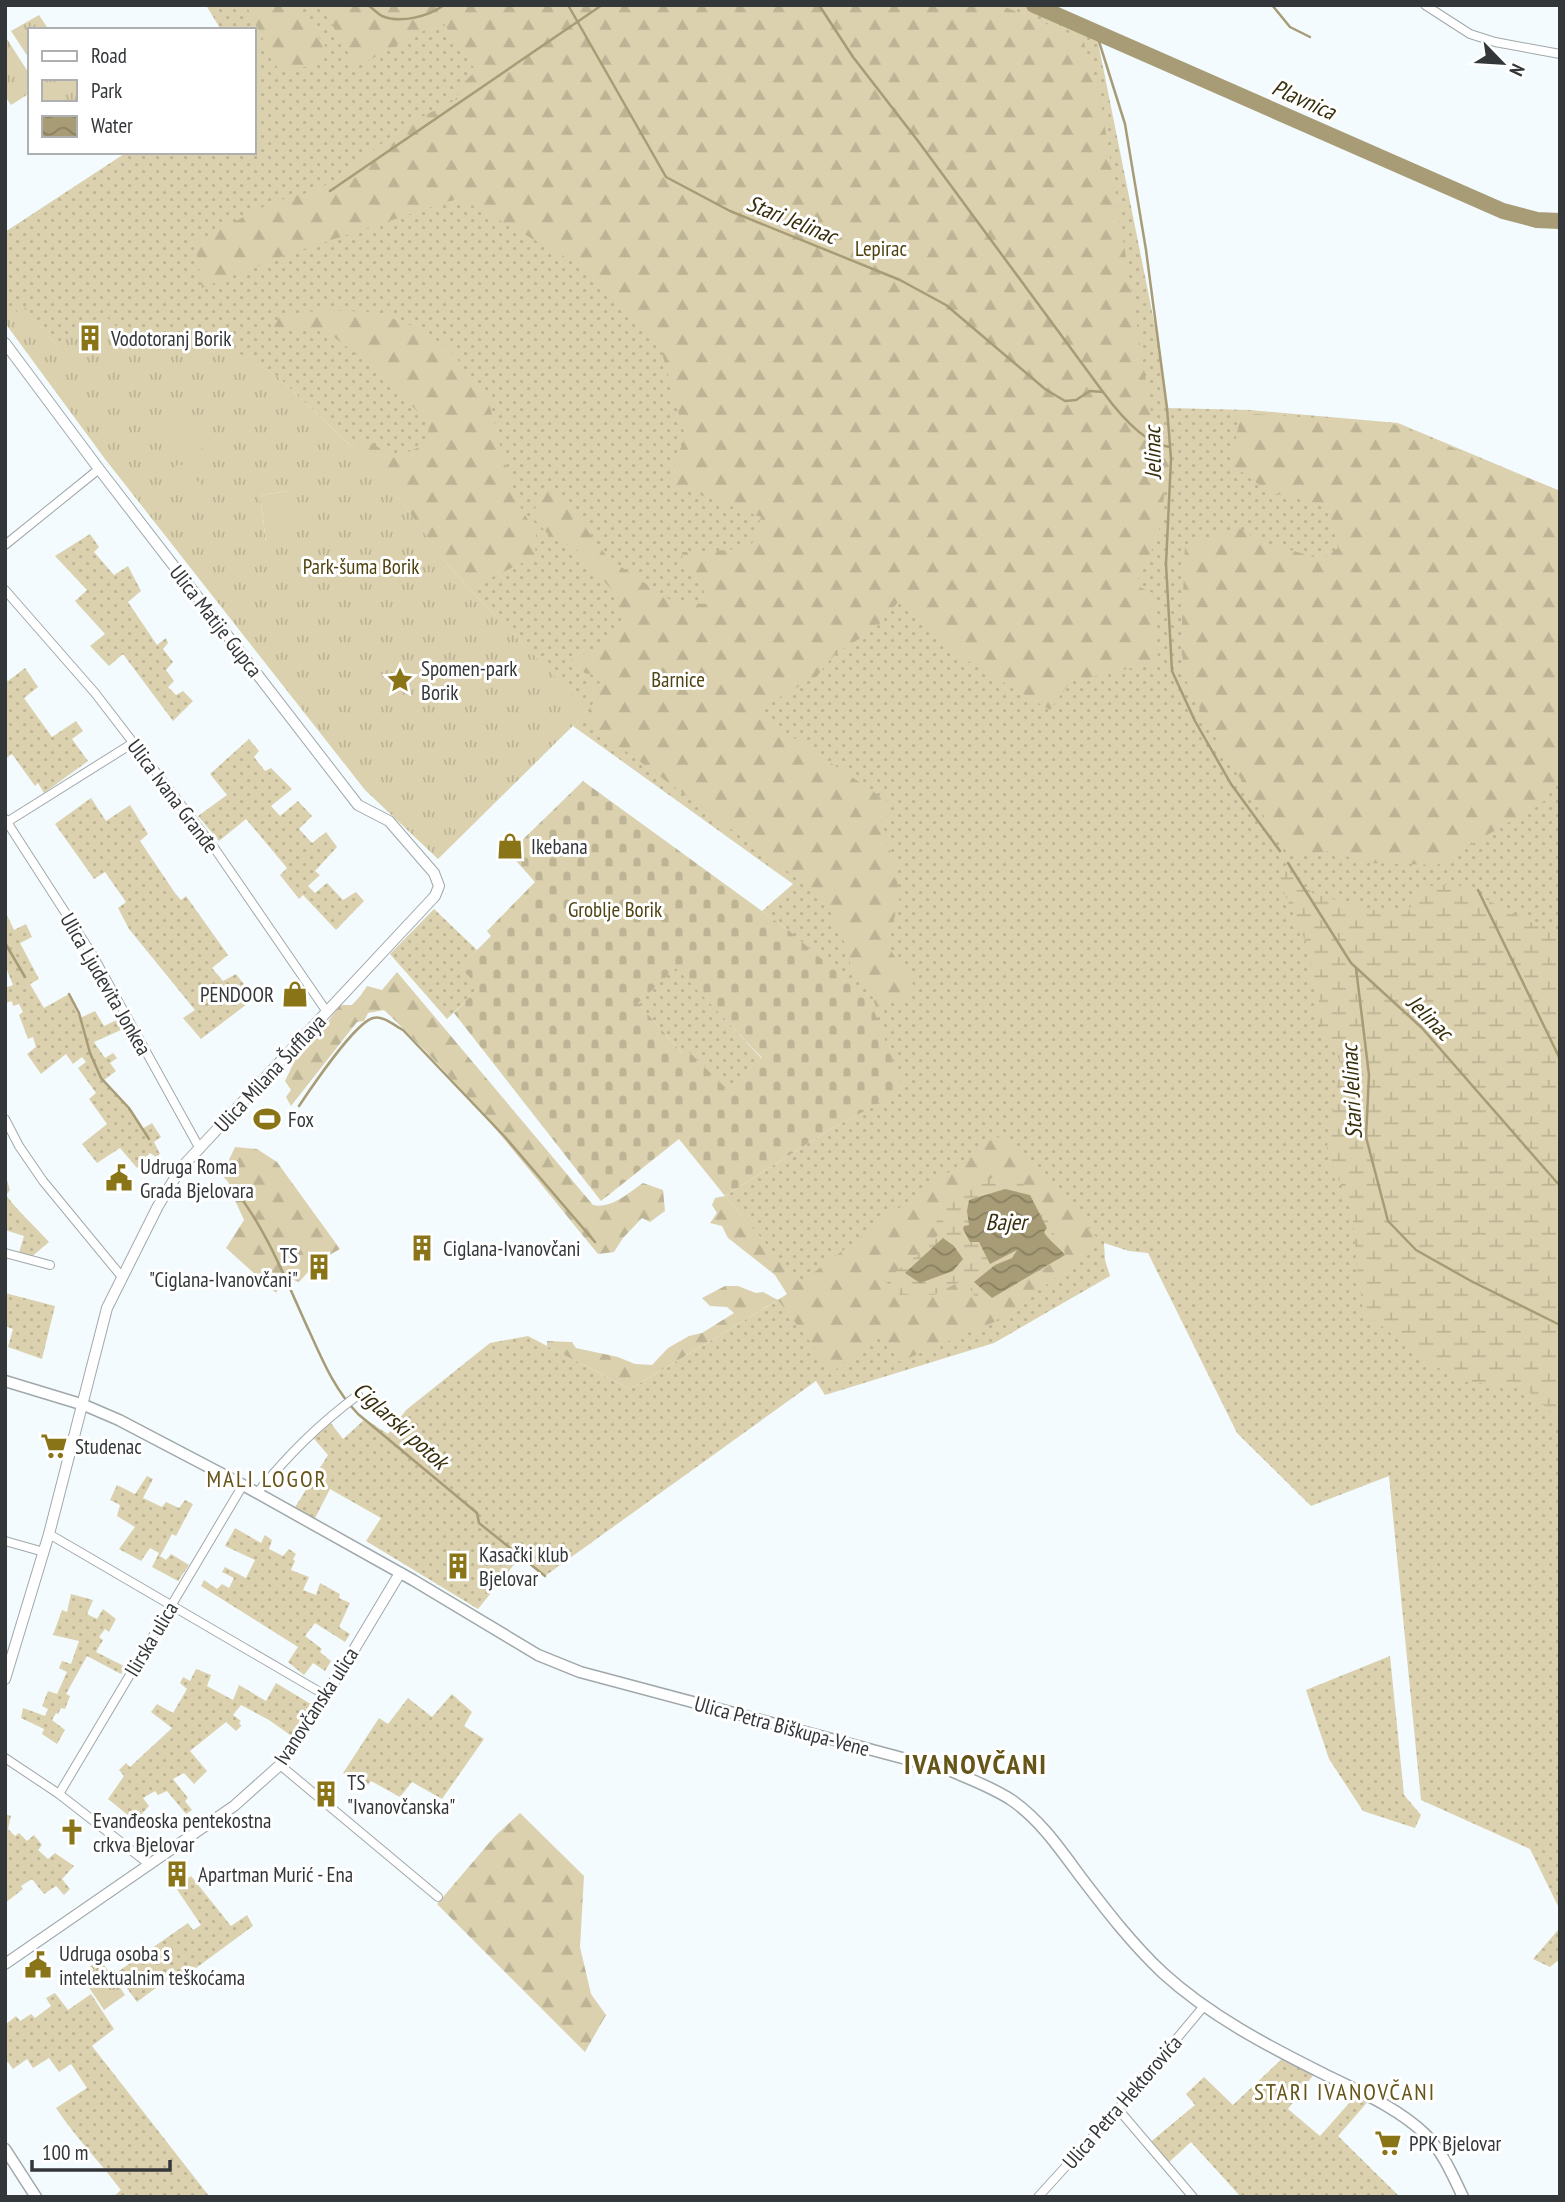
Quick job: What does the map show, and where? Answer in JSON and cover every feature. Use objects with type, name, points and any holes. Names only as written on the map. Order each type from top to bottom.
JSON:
[{"type":"main road","name":"Ulica Petra Biškupa-Vene","points":[[5,1381],[83,1405],[119,1420],[243,1485],[400,1573],[538,1655],[580,1672],[951,1771],[1002,1794],[1030,1815],[1049,1834],[1122,1931],[1163,1973],[1204,2006],[1280,2051],[1375,2100],[1424,2133],[1445,2157],[1463,2197]]},
{"type":"main road","points":[[5,2149],[36,2197]]},
{"type":"street","points":[[1424,5],[1482,38],[1560,54]]},
{"type":"street","name":"Ulica Matije Gupca","points":[[5,343],[358,805],[389,821],[434,873],[439,886]]},
{"type":"street","points":[[5,545],[99,469]]},
{"type":"street","name":"Ulica Ivana Granđe","points":[[5,590],[95,693],[215,849],[327,1012]]},
{"type":"street","name":"Ulica Ljudevita Jonkea","points":[[133,743],[6,820],[92,954],[200,1149]]},
{"type":"street","name":"Ulica Milana Šufflaya","points":[[5,1679],[49,1534],[107,1308],[158,1206],[181,1168],[435,896],[439,886]]},
{"type":"street","points":[[5,1119],[19,1146],[43,1181],[122,1277]]},
{"type":"street","points":[[5,1253],[50,1265]]},
{"type":"street","points":[[257,1493],[286,1457],[327,1418],[358,1395]]},
{"type":"street","name":"Ilirska ulica","points":[[59,1794],[243,1485]]},
{"type":"street","points":[[49,1534],[325,1695]]},
{"type":"street","points":[[5,1541],[44,1552]]},
{"type":"street","name":"Ivanovčanska ulica","points":[[5,1964],[234,1806],[280,1765],[400,1573]]},
{"type":"street","points":[[5,1758],[59,1794],[149,1864]]},
{"type":"street","points":[[280,1765],[438,1897]]},
{"type":"street","name":"Ulica Petra Hektorovića","points":[[1038,2197],[1118,2109],[1204,2006]]},
{"type":"street","points":[[1118,2109],[1193,2197]]},
{"type":"green space","name":"Barnice","points":[[206,5],[1035,5],[1096,32],[1159,346],[1167,408],[1250,410],[1398,423],[1560,491],[1560,1959],[1550,1967],[1533,1959],[1558,1930],[1558,1906],[1530,1849],[1421,1800],[1389,1476],[1311,1506],[1237,1433],[1148,1253],[1129,1251],[1104,1243],[1110,1276],[994,1343],[825,1395],[816,1381],[545,1576],[521,1556],[478,1609],[366,1541],[381,1518],[330,1489],[312,1524],[292,1512],[328,1455],[310,1434],[327,1418],[343,1439],[365,1419],[388,1434],[406,1410],[490,1343],[528,1336],[630,1389],[788,1294],[799,1283],[725,1196],[829,1130],[903,1090],[788,930],[762,911],[793,884],[573,726],[587,711],[461,580],[383,476],[277,376],[208,336],[189,347],[122,332],[59,349],[24,307],[5,320],[5,232],[124,154],[256,154],[256,28],[220,28]]},
{"type":"green space","points":[[246,5],[296,5],[330,53],[316,66],[278,69]]},
{"type":"green space","name":"Lepirac","points":[[321,5],[1000,5],[1083,39],[1100,97],[1152,418],[1166,434],[1169,464],[1158,537],[1135,585],[1155,594],[1158,662],[1070,682],[1050,710],[966,660],[900,600],[875,629],[835,654],[817,676],[763,707],[752,707],[891,804],[881,831],[893,857],[900,897],[887,945],[919,993],[876,1007],[868,984],[850,965],[850,955],[828,906],[790,873],[584,720],[595,700],[585,688],[600,683],[598,676],[585,673],[571,660],[611,640],[625,621],[611,589],[577,550],[550,536],[534,519],[538,487],[564,499],[608,558],[673,602],[706,604],[703,587],[683,567],[682,552],[729,550],[752,544],[761,517],[668,483],[685,436],[660,346],[587,269],[459,198],[283,256],[202,288],[195,242],[273,202],[318,190],[348,171],[402,127],[455,100],[463,83],[476,71],[442,21],[356,67]]},
{"type":"green space","points":[[39,15],[48,28],[28,28],[28,57],[11,31]]},
{"type":"green space","points":[[5,36],[28,72],[28,94],[11,105],[5,96]]},
{"type":"green space","name":"Park-šuma Borik","points":[[24,306],[59,349],[69,332],[108,318],[122,332],[189,347],[208,335],[277,376],[383,476],[461,580],[588,711],[438,859],[365,790],[105,459],[5,320]],"holes":[[[289,491],[266,542],[260,495]]]},
{"type":"green space","points":[[322,310],[375,312],[415,327],[449,348],[489,403],[513,494],[536,534],[535,557],[469,588],[439,554],[383,476],[351,446],[369,441],[394,458],[424,445],[430,425],[381,373],[326,331],[274,327],[280,316]]},
{"type":"green space","points":[[1241,413],[1391,423],[1560,491],[1560,777],[1546,800],[1437,865],[1367,863],[1330,851],[1289,856],[1220,746],[1188,687],[1181,649],[1185,545],[1239,528],[1260,541],[1321,559],[1338,548],[1328,506],[1269,492],[1231,464]]},
{"type":"green space","points":[[176,415],[205,446],[192,458],[163,427]]},
{"type":"green space","points":[[179,463],[205,488],[192,501],[167,476]]},
{"type":"green space","points":[[289,491],[295,539],[266,542],[260,495]]},
{"type":"green space","points":[[90,534],[99,547],[94,552],[114,575],[128,566],[141,591],[128,602],[157,645],[166,638],[168,643],[163,649],[173,662],[166,670],[174,681],[168,687],[176,695],[183,691],[193,701],[173,721],[123,654],[109,666],[90,646],[105,634],[75,601],[87,590],[55,556]]},
{"type":"green space","points":[[25,668],[38,687],[24,698],[52,737],[76,721],[83,731],[72,739],[88,761],[44,793],[38,783],[35,786],[12,754],[5,759],[5,678],[8,681]]},
{"type":"green space","points":[[249,739],[259,751],[254,757],[265,771],[271,768],[292,789],[271,806],[280,816],[298,801],[312,816],[299,829],[312,843],[326,832],[337,847],[315,871],[320,875],[308,886],[315,893],[327,883],[343,900],[356,892],[364,901],[336,930],[303,895],[299,899],[280,875],[287,868],[246,819],[219,841],[198,816],[227,795],[210,774]]},
{"type":"green space","name":"Groblje Borik","points":[[583,781],[788,930],[853,986],[873,1008],[904,1090],[829,1130],[725,1196],[679,1139],[601,1201],[454,1013],[479,987],[460,967],[491,936],[487,931],[535,882],[509,853]],"holes":[[[676,968],[762,1058],[727,1089],[687,1050],[682,1053],[638,1003]]]},
{"type":"green space","points":[[91,798],[106,821],[130,805],[148,834],[140,841],[175,893],[181,900],[186,896],[228,955],[212,968],[223,981],[236,974],[255,998],[201,1039],[183,1018],[195,1010],[129,929],[118,908],[126,902],[105,872],[94,879],[55,824]]},
{"type":"green space","points":[[1279,865],[1314,894],[1377,911],[1408,912],[1420,887],[1456,884],[1560,937],[1560,1423],[1525,1388],[1459,1381],[1415,1353],[1363,1311],[1352,1209],[1326,1152],[1341,1063],[1317,1019],[1319,1000],[1306,975],[1313,958],[1282,888]]},
{"type":"green space","points":[[434,909],[477,950],[461,967],[480,987],[447,1019],[390,954]]},
{"type":"green space","points":[[5,911],[14,930],[26,924],[32,937],[20,943],[39,979],[30,984],[44,1008],[69,994],[80,1018],[95,1011],[104,1026],[117,1020],[121,1030],[94,1042],[105,1058],[113,1053],[117,1058],[110,1063],[116,1071],[104,1080],[129,1108],[142,1129],[152,1123],[161,1137],[154,1142],[160,1154],[156,1157],[150,1153],[137,1168],[120,1148],[97,1163],[82,1144],[107,1124],[89,1099],[96,1093],[78,1068],[86,1062],[82,1057],[73,1064],[66,1054],[41,1074],[27,1054],[36,1047],[33,1037],[28,1039],[19,1015],[23,1012],[19,1004],[13,1006],[12,1001],[5,1003],[5,988],[13,985],[5,970]]},
{"type":"green space","points":[[677,967],[762,1059],[727,1090],[687,1051],[683,1054],[637,1002]]},
{"type":"green space","points":[[397,972],[593,1205],[607,1205],[643,1183],[663,1190],[665,1211],[650,1222],[642,1218],[614,1252],[598,1254],[468,1098],[384,1010],[368,1013],[364,1021],[357,1022],[291,1106],[286,1097],[291,1090],[285,1081],[296,1058],[314,1040],[340,1005],[352,1005],[367,986],[382,990]]},
{"type":"green space","points":[[995,1136],[1023,1151],[1098,1239],[1049,1283],[994,1322],[899,1362],[881,1331],[833,1372],[778,1300],[787,1294],[775,1275],[728,1238],[722,1226],[710,1223],[717,1213],[712,1205],[715,1198],[725,1196],[800,1283],[936,1180],[959,1166]]},
{"type":"green space","points":[[235,1147],[257,1149],[277,1162],[340,1249],[317,1262],[299,1282],[285,1277],[276,1293],[226,1248],[244,1220],[229,1183],[222,1175]]},
{"type":"green space","points":[[996,1177],[1017,1177],[1047,1213],[1051,1230],[1064,1248],[1065,1255],[978,1303],[965,1279],[934,1295],[900,1295],[884,1280],[908,1263],[938,1235],[935,1224],[959,1193]]},
{"type":"green space","points":[[7,1180],[10,1190],[6,1195],[49,1242],[29,1259],[18,1256],[24,1236],[5,1230],[5,1181]]},
{"type":"green space","points":[[725,1286],[763,1292],[778,1300],[630,1389],[547,1346],[547,1341],[572,1342],[576,1348],[618,1357],[635,1364],[652,1365],[668,1348],[689,1336],[702,1333],[734,1313],[727,1307],[710,1306],[702,1298]]},
{"type":"green space","points":[[5,1293],[55,1306],[42,1359],[8,1347],[13,1329],[5,1326]]},
{"type":"green space","points":[[147,1476],[153,1479],[143,1498],[162,1507],[166,1502],[179,1508],[185,1500],[193,1504],[176,1536],[172,1534],[160,1556],[166,1560],[171,1554],[189,1565],[178,1581],[152,1567],[159,1553],[150,1548],[141,1561],[119,1549],[135,1527],[117,1516],[120,1505],[110,1500],[117,1485],[135,1494]]},
{"type":"green space","points":[[235,1528],[261,1543],[265,1535],[272,1540],[269,1549],[283,1556],[289,1549],[296,1554],[291,1570],[309,1577],[303,1590],[316,1595],[320,1583],[350,1603],[339,1627],[350,1634],[345,1642],[315,1623],[305,1636],[322,1649],[320,1652],[331,1661],[325,1671],[313,1663],[304,1675],[288,1662],[298,1647],[201,1586],[204,1580],[217,1589],[222,1584],[229,1588],[234,1578],[222,1572],[225,1567],[246,1578],[255,1560],[225,1546]]},
{"type":"green space","points":[[71,1594],[93,1600],[87,1614],[97,1619],[103,1609],[116,1619],[109,1632],[105,1629],[99,1637],[103,1640],[96,1652],[126,1667],[121,1674],[87,1656],[66,1694],[70,1696],[65,1709],[61,1708],[52,1720],[65,1730],[57,1744],[42,1734],[44,1729],[21,1718],[23,1708],[45,1716],[48,1709],[42,1706],[48,1691],[57,1694],[67,1672],[59,1668],[62,1661],[71,1664],[79,1641],[53,1635],[62,1610],[67,1612]]},
{"type":"green space","points":[[1390,1656],[1404,1795],[1421,1815],[1415,1828],[1363,1811],[1329,1759],[1306,1690]]},
{"type":"green space","points":[[196,1669],[211,1675],[207,1686],[233,1700],[239,1685],[266,1701],[276,1683],[314,1706],[293,1737],[241,1705],[233,1715],[241,1721],[241,1726],[236,1731],[226,1722],[190,1751],[207,1771],[194,1784],[184,1773],[173,1779],[188,1798],[185,1801],[192,1810],[186,1814],[167,1791],[158,1795],[155,1791],[143,1798],[149,1806],[137,1819],[132,1814],[129,1816],[108,1799],[124,1776],[119,1770],[126,1763],[130,1767],[172,1728],[151,1712],[157,1704],[173,1713],[187,1689],[180,1683],[183,1677],[190,1681]]},
{"type":"green space","points":[[452,1694],[472,1712],[464,1726],[484,1739],[442,1799],[412,1782],[400,1797],[371,1781],[366,1788],[343,1773],[379,1718],[388,1724],[408,1698],[432,1717]]},
{"type":"green space","points":[[520,1813],[584,1876],[580,1947],[591,1994],[606,2015],[585,2052],[437,1904],[496,1835]]},
{"type":"green space","points":[[5,1814],[11,1816],[8,1829],[15,1836],[19,1833],[27,1841],[34,1835],[42,1845],[38,1850],[48,1859],[55,1853],[74,1866],[62,1879],[70,1889],[64,1895],[56,1886],[44,1894],[32,1879],[5,1903]]},
{"type":"green space","points":[[191,1876],[231,1926],[247,1915],[253,1926],[173,1985],[168,1979],[137,2002],[116,1973],[188,1923],[193,1930],[201,1925],[176,1888]]},
{"type":"green space","points":[[100,1959],[125,1995],[104,2010],[80,1974]]},
{"type":"green space","points":[[55,1993],[68,2010],[91,1994],[114,2029],[92,2046],[209,2196],[113,2197],[121,2190],[56,2108],[87,2088],[71,2064],[59,2072],[49,2058],[33,2068],[27,2059],[13,2069],[8,2062],[5,2064],[5,2025],[16,2016],[20,2021],[31,2014],[35,2018],[51,2006],[46,1998]]},
{"type":"green space","points":[[1286,2055],[1317,2070],[1288,2109],[1320,2136],[1359,2092],[1371,2098],[1338,2136],[1400,2197],[1241,2197],[1191,2142],[1166,2165],[1148,2144],[1195,2105],[1186,2094],[1204,2077],[1233,2105]]},
{"type":"water","name":"Bajer","points":[[1005,1189],[1030,1195],[1047,1228],[1044,1232],[1065,1255],[992,1298],[974,1282],[995,1265],[1012,1258],[1017,1250],[990,1264],[979,1242],[970,1242],[963,1229],[969,1225],[969,1200]]},
{"type":"water","points":[[943,1238],[954,1246],[963,1259],[953,1271],[920,1283],[905,1273]]},
{"type":"waterway","points":[[368,5],[382,16],[398,19],[423,15],[444,5]]},
{"type":"waterway","name":"Stari Jelinac","points":[[568,5],[666,177],[730,211],[900,280],[946,305],[1045,389],[1065,401],[1076,400],[1090,391],[1103,392],[1142,434],[1170,447]]},
{"type":"waterway","points":[[330,191],[602,5]]},
{"type":"waterway","points":[[819,5],[853,57],[1103,392]]},
{"type":"waterway","name":"Plavnica","points":[[1034,5],[1503,211],[1537,220],[1560,221]]},
{"type":"waterway","points":[[1272,5],[1290,27],[1310,37]]},
{"type":"waterway","name":"Jelinac","points":[[1096,32],[1125,124],[1146,250],[1167,408],[1171,459],[1166,564],[1172,671],[1195,721],[1231,784],[1280,851]]},
{"type":"waterway","name":"Jelinac","points":[[1288,863],[1351,963],[1422,1028],[1560,1186]]},
{"type":"waterway","points":[[1478,890],[1560,1059]]},
{"type":"waterway","name":"Ciglarski potok","points":[[5,943],[25,977]]},
{"type":"waterway","name":"Stari Jelinac","points":[[1356,968],[1369,1075],[1366,1137],[1388,1221],[1416,1250],[1560,1325]]},
{"type":"waterway","name":"Ciglarski potok","points":[[69,994],[79,1013],[90,1053],[101,1078],[129,1108],[149,1139]]},
{"type":"waterway","points":[[299,1106],[356,1031],[373,1018],[385,1019],[403,1030],[505,1137],[595,1242]]},
{"type":"waterway","name":"Ciglarski potok","points":[[235,1190],[268,1242],[326,1367],[350,1405],[477,1513],[479,1523],[545,1576]]},
{"type":"place","name":"Vodotoranj Borik","points":[[90,338]]},
{"type":"place","name":"Spomen-park Borik","points":[[400,680]]},
{"type":"place","name":"Ikebana","points":[[510,846]]},
{"type":"place","name":"PENDOOR","points":[[295,994]]},
{"type":"place","name":"Fox","points":[[267,1119]]},
{"type":"place","name":"Udruga Roma Grada Bjelovara","points":[[119,1178]]},
{"type":"place","name":"Ciglana-Ivanovčani","points":[[422,1248]]},
{"type":"place","name":"TS \"Ciglana-Ivanovčani\"","points":[[319,1267]]},
{"type":"place","name":"Studenac","points":[[54,1446]]},
{"type":"place","name":"Kasački klub Bjelovar","points":[[458,1566]]},
{"type":"place","name":"TS \"Ivanovčanska\"","points":[[326,1794]]},
{"type":"place","name":"Evanđeoska pentekostna crkva Bjelovar","points":[[72,1832]]},
{"type":"place","name":"Apartman Murić - Ena","points":[[177,1874]]},
{"type":"place","name":"Udruga osoba s intelektualnim teškoćama","points":[[38,1965]]},
{"type":"place","name":"PPK Bjelovar","points":[[1388,2143]]},
{"type":"district","name":"MALI LOGOR","points":[[267,1478]]},
{"type":"district","name":"IVANOVČANI","points":[[976,1763]]},
{"type":"district","name":"STARI IVANOVČANI","points":[[1345,2091]]}]
